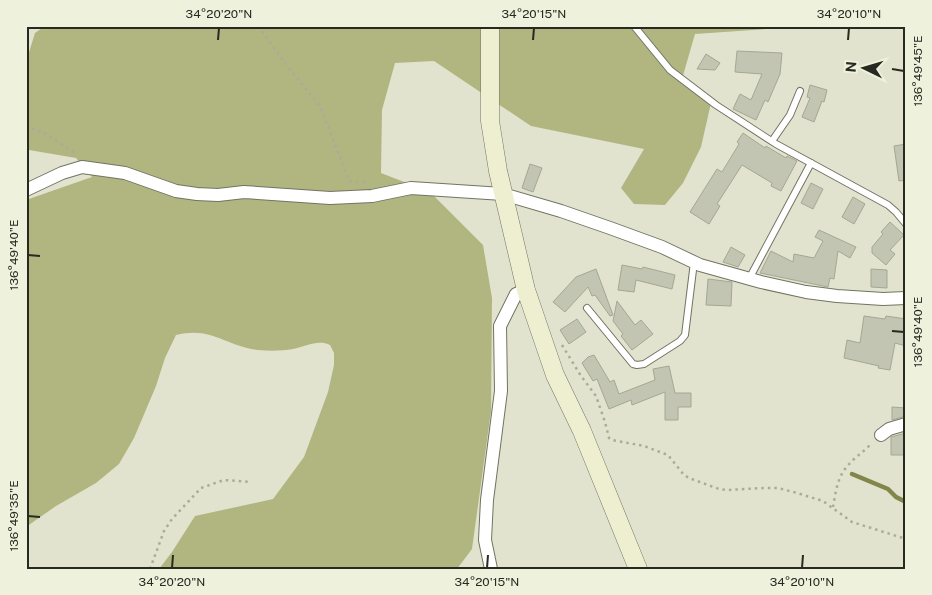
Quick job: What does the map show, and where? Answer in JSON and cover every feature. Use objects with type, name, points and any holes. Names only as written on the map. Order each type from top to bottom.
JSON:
[{"type":"street","points":[[490,26],[490,121],[503,194],[526,290],[555,374],[582,431],[638,569]]},
{"type":"street","points":[[26,190],[62,173],[82,168],[125,173],[176,190],[197,194],[218,195],[244,192],[330,198],[372,196],[411,188],[503,194],[602,225],[662,247],[694,262],[749,279],[791,289],[837,296],[882,299],[906,298]]},
{"type":"street","points":[[491,569],[485,540],[487,500],[501,391],[500,326],[516,294],[526,290]]},
{"type":"street","points":[[882,435],[889,429],[906,424]]},
{"type":"lane","points":[[634,26],[658,57],[678,77],[716,105],[772,141],[888,205],[906,224]]},
{"type":"lane","points":[[772,141],[790,115],[800,91]]},
{"type":"lane","points":[[749,279],[811,162]]},
{"type":"lane","points":[[587,308],[633,364],[644,364],[680,340],[685,334],[694,262]]},
{"type":"path","points":[[258,26],[320,106],[349,181],[367,182]]},
{"type":"path","points":[[26,126],[46,134],[82,157]]},
{"type":"path","points":[[558,340],[596,396],[606,422],[609,438],[612,440],[644,446],[668,455],[684,475],[719,489],[778,488],[811,497],[832,507],[852,522],[906,539]]},
{"type":"path","points":[[832,507],[842,472],[852,460],[882,435]]},
{"type":"path","points":[[150,569],[164,532],[172,519],[201,488],[224,480],[251,482]]},
{"type":"green space","points":[[45,26],[787,26],[695,34],[682,79],[711,103],[701,147],[683,183],[665,205],[634,204],[621,188],[644,149],[531,126],[434,61],[395,63],[382,110],[381,173],[430,192],[483,245],[492,298],[491,411],[472,549],[457,569],[159,569],[195,516],[273,499],[304,457],[328,392],[334,365],[334,353],[330,345],[325,343],[276,351],[246,348],[199,333],[176,335],[165,358],[156,386],[134,438],[119,464],[96,483],[56,506],[26,527],[26,200],[92,177],[76,158],[29,150],[26,136],[26,62],[35,33]]},
{"type":"building","points":[[737,51],[782,53],[780,74],[768,102],[765,100],[756,120],[733,109],[740,94],[751,100],[762,74],[735,72]]},
{"type":"building","points":[[706,54],[720,63],[715,70],[697,69]]},
{"type":"building","points":[[810,85],[827,90],[824,102],[822,101],[814,122],[802,117],[810,98],[807,97]]},
{"type":"building","points":[[743,133],[765,148],[766,146],[786,158],[787,156],[797,161],[781,191],[771,186],[772,183],[742,165],[717,204],[720,206],[709,224],[690,212],[717,169],[722,172],[739,144],[737,142]]},
{"type":"building","points":[[906,144],[906,180],[899,181],[894,146]]},
{"type":"building","points":[[530,164],[542,168],[533,192],[522,188]]},
{"type":"building","points":[[811,183],[823,189],[813,209],[801,203]]},
{"type":"building","points":[[853,197],[865,204],[854,224],[842,217]]},
{"type":"building","points":[[890,222],[904,235],[890,250],[895,254],[886,265],[872,253],[872,247]]},
{"type":"building","points":[[819,230],[856,247],[850,258],[838,251],[834,279],[830,278],[828,287],[760,273],[771,251],[793,262],[794,254],[814,258],[823,241],[815,237]]},
{"type":"building","points":[[731,247],[745,255],[738,267],[723,262]]},
{"type":"building","points":[[622,265],[642,269],[643,267],[675,275],[672,289],[636,280],[634,292],[618,290]]},
{"type":"building","points":[[596,269],[613,315],[610,316],[595,295],[592,296],[588,287],[565,312],[553,302],[576,277]]},
{"type":"building","points":[[871,269],[887,270],[887,288],[871,287]]},
{"type":"building","points":[[708,279],[732,282],[731,306],[706,305]]},
{"type":"building","points":[[617,301],[635,325],[641,320],[653,334],[632,350],[621,336],[623,334],[613,321]]},
{"type":"building","points":[[864,316],[885,319],[886,316],[906,319],[906,346],[895,343],[890,370],[844,358],[847,340],[860,343]]},
{"type":"building","points":[[577,319],[586,332],[569,344],[560,330]]},
{"type":"building","points":[[594,355],[610,382],[614,380],[619,394],[655,380],[653,369],[669,366],[675,393],[691,393],[691,407],[678,407],[678,420],[665,420],[665,392],[632,405],[631,400],[609,409],[597,379],[593,381],[582,363],[588,357]]},
{"type":"building","points":[[892,407],[906,408],[906,416],[892,420]]},
{"type":"building","points":[[906,433],[906,455],[891,455],[891,437]]},
{"type":"waterway","points":[[852,474],[888,489],[896,497],[906,502]]}]
